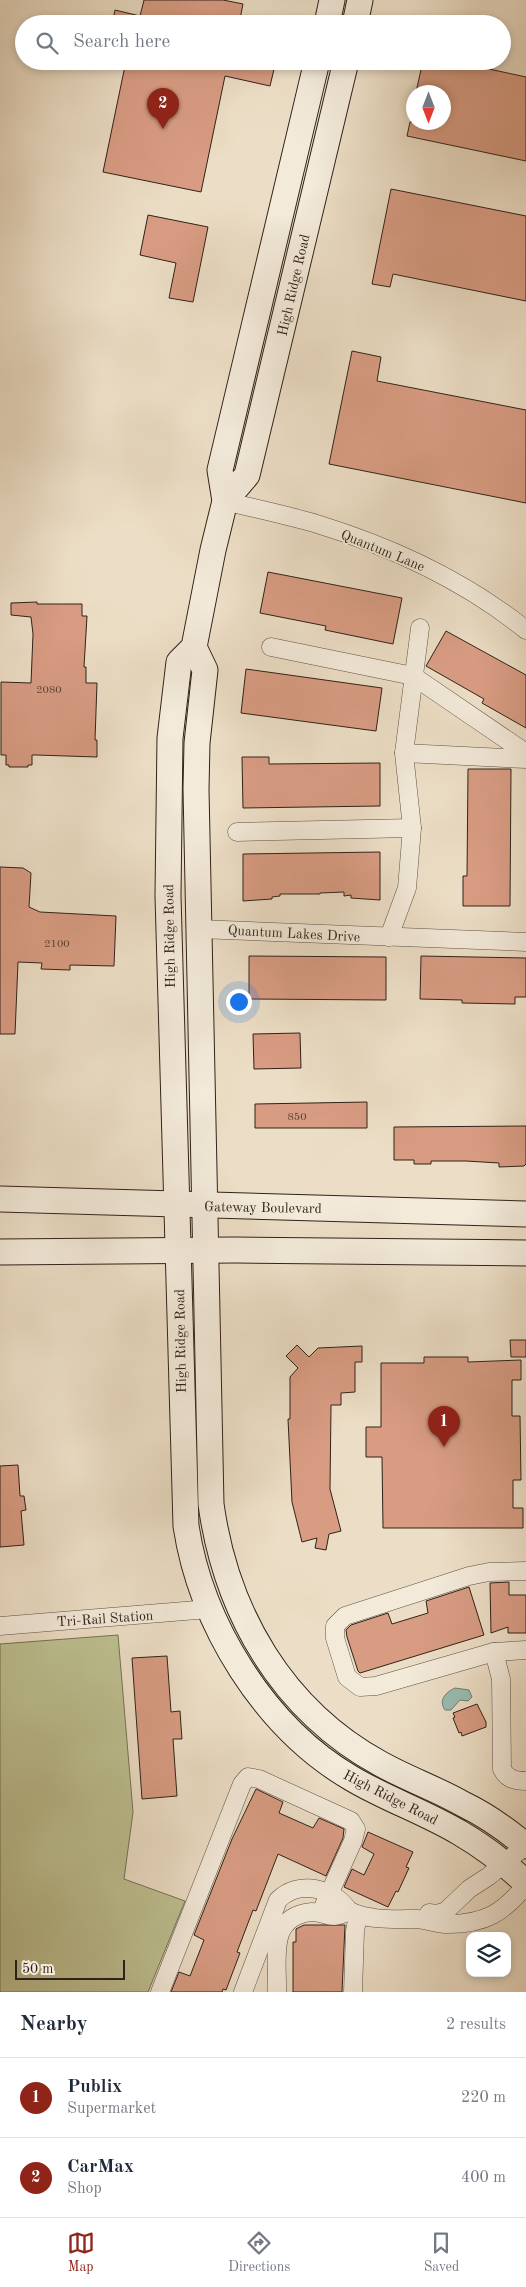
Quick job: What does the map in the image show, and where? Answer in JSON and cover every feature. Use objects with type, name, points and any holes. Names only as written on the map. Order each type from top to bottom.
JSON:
[{"type":"street","points":[[328,15],[332,0]]},
{"type":"street","points":[[357,15],[360,0]]},
{"type":"street","name":"High Ridge Road","points":[[226,501],[220,470],[316,70]]},
{"type":"street","name":"High Ridge Road","points":[[344,70],[247,475],[226,501],[213,550],[194,647],[178,662],[170,738],[168,831],[184,1509],[191,1552],[209,1609],[227,1645],[250,1682],[280,1718],[303,1742],[350,1777],[459,1832],[504,1863],[526,1884]]},
{"type":"street","points":[[267,280],[292,286]]},
{"type":"street","name":"Quantum Lane","points":[[226,501],[316,524],[360,538],[403,555],[444,576],[526,630]]},
{"type":"street","points":[[389,937],[407,888],[412,828],[404,753],[420,628]]},
{"type":"street","name":"High Ridge Road","points":[[194,647],[205,670],[197,743],[196,832],[211,1504],[223,1566],[238,1606],[268,1660],[294,1694],[322,1722],[343,1740],[371,1759],[472,1808],[526,1846]]},
{"type":"street","points":[[271,647],[413,676],[526,753]]},
{"type":"street","points":[[404,753],[526,758]]},
{"type":"street","points":[[237,832],[412,828]]},
{"type":"street","points":[[168,831],[196,832]]},
{"type":"street","name":"Quantum Lakes Drive","points":[[198,929],[526,942]]},
{"type":"street","name":"Gateway Boulevard","points":[[0,1199],[526,1214]]},
{"type":"street","points":[[0,1252],[206,1250],[526,1253]]},
{"type":"street","points":[[526,1571],[489,1572],[469,1576],[345,1616],[335,1626],[334,1638],[347,1677],[360,1687],[376,1686],[494,1652],[526,1650]]},
{"type":"street","points":[[209,1609],[238,1606]]},
{"type":"street","name":"Tri-Rail Station","points":[[0,1626],[209,1609]]},
{"type":"street","points":[[494,1652],[501,1679],[502,1769],[505,1775],[515,1781],[526,1781]]},
{"type":"street","points":[[303,1742],[322,1722]]},
{"type":"street","points":[[160,1992],[242,1784],[248,1777],[258,1779],[351,1821],[356,1829],[354,1842],[321,1912]]},
{"type":"street","points":[[277,1992],[278,1935],[282,1925],[289,1919],[321,1912],[334,1916],[354,1913],[377,1919],[437,1914],[452,1906],[469,1889],[526,1846]]},
{"type":"street","points":[[424,1916],[447,1924],[484,1920],[510,1904],[526,1884]]},
{"type":"street","points":[[243,1992],[278,1900],[286,1892],[305,1887],[342,1900],[354,1913],[353,1992]]},
{"type":"street","points":[[424,1916],[432,1907],[445,1898],[469,1889]]},
{"type":"street","points":[[452,1906],[459,1923]]},
{"type":"green space","points":[[118,1635],[133,1812],[124,1879],[185,1901],[148,1992],[0,1992],[0,1644]]},
{"type":"water","points":[[455,1688],[469,1690],[472,1697],[468,1701],[460,1700],[451,1710],[445,1710],[442,1703],[444,1697]]},
{"type":"building","points":[[144,0],[223,0],[243,4],[241,15],[140,15]]},
{"type":"building","points":[[115,10],[136,15],[114,15]]},
{"type":"building","points":[[124,70],[274,70],[270,86],[225,76],[201,192],[103,172]]},
{"type":"building","points":[[421,70],[494,70],[526,77],[526,161],[407,136],[408,130],[451,130],[451,85],[418,85]]},
{"type":"building","points":[[391,189],[526,216],[526,301],[393,274],[390,287],[372,284]]},
{"type":"building","points":[[148,215],[208,227],[193,302],[169,298],[176,263],[140,255]]},
{"type":"building","points":[[352,351],[381,357],[377,381],[526,410],[526,503],[329,464]]},
{"type":"building","points":[[268,572],[402,598],[393,644],[325,630],[326,626],[260,613]]},
{"type":"building","points":[[37,602],[37,604],[82,604],[82,616],[87,616],[84,667],[86,667],[86,683],[97,683],[95,740],[97,740],[97,757],[32,755],[32,765],[28,765],[28,767],[9,767],[9,765],[6,765],[6,755],[1,755],[1,682],[31,683],[33,634],[31,617],[11,615],[11,603]]},
{"type":"building","points":[[446,631],[526,675],[526,728],[482,703],[484,699],[426,666]]},
{"type":"building","points":[[246,669],[382,688],[376,731],[241,713]]},
{"type":"building","points":[[242,757],[269,757],[269,764],[380,763],[380,806],[243,808]]},
{"type":"building","points":[[468,769],[511,769],[510,906],[463,906],[463,876],[467,876]]},
{"type":"building","points":[[380,852],[380,900],[351,898],[351,895],[344,896],[344,892],[280,894],[280,896],[272,897],[272,899],[243,901],[243,854]]},
{"type":"building","points":[[0,867],[23,868],[31,873],[29,907],[40,912],[116,916],[114,966],[70,965],[70,970],[41,969],[42,963],[18,962],[15,1034],[0,1034]]},
{"type":"building","points":[[249,956],[386,957],[386,1000],[249,999]]},
{"type":"building","points":[[421,956],[526,958],[526,997],[515,997],[515,1004],[462,1003],[462,1000],[420,999]]},
{"type":"building","points":[[300,1033],[301,1068],[254,1069],[253,1034]]},
{"type":"building","points":[[367,1102],[367,1128],[255,1128],[255,1104]]},
{"type":"building","points":[[526,1126],[526,1164],[524,1166],[499,1167],[499,1163],[466,1161],[431,1161],[431,1164],[414,1164],[414,1160],[394,1160],[394,1127]]},
{"type":"building","points":[[510,1340],[526,1340],[526,1357],[511,1357]]},
{"type":"building","points":[[297,1345],[309,1357],[318,1348],[362,1346],[362,1362],[355,1362],[355,1392],[341,1393],[341,1405],[331,1405],[330,1489],[341,1531],[329,1534],[326,1550],[315,1548],[317,1538],[302,1542],[292,1502],[288,1419],[290,1419],[290,1377],[298,1368],[286,1356]]},
{"type":"building","points":[[424,1357],[468,1357],[468,1362],[521,1360],[521,1380],[512,1380],[512,1416],[520,1416],[521,1480],[513,1480],[513,1508],[523,1508],[523,1528],[383,1528],[382,1457],[366,1457],[366,1427],[381,1427],[381,1363],[424,1363]]},
{"type":"building","points":[[18,1465],[20,1496],[24,1496],[26,1510],[21,1511],[24,1545],[0,1547],[0,1466]]},
{"type":"building","points":[[509,1582],[509,1595],[526,1595],[526,1633],[508,1633],[508,1627],[491,1633],[490,1583]]},
{"type":"building","points":[[469,1587],[484,1635],[360,1673],[358,1671],[347,1637],[346,1630],[351,1625],[388,1613],[392,1624],[428,1613],[426,1601]]},
{"type":"building","points":[[167,1656],[171,1712],[180,1711],[182,1739],[173,1739],[177,1796],[142,1799],[132,1658]]},
{"type":"building","points":[[477,1704],[486,1722],[486,1727],[462,1736],[453,1718],[455,1717],[453,1713]]},
{"type":"building","points":[[256,1789],[283,1802],[279,1813],[313,1828],[319,1818],[344,1829],[343,1838],[326,1876],[278,1854],[256,1911],[253,1910],[237,1952],[240,1953],[226,1990],[223,1989],[222,1992],[171,1992],[179,1972],[190,1976],[204,1940],[194,1935],[232,1839]]},
{"type":"building","points":[[368,1832],[413,1852],[406,1867],[409,1868],[398,1892],[396,1891],[388,1907],[344,1887],[352,1869],[364,1875],[374,1854],[362,1847]]},
{"type":"building","points":[[304,1925],[345,1925],[342,1992],[293,1992],[293,1942],[296,1942],[296,1929]]},
{"type":"place","name":"CarMax","points":[[163,129]]},
{"type":"place","name":"Publix","points":[[444,1447]]}]
